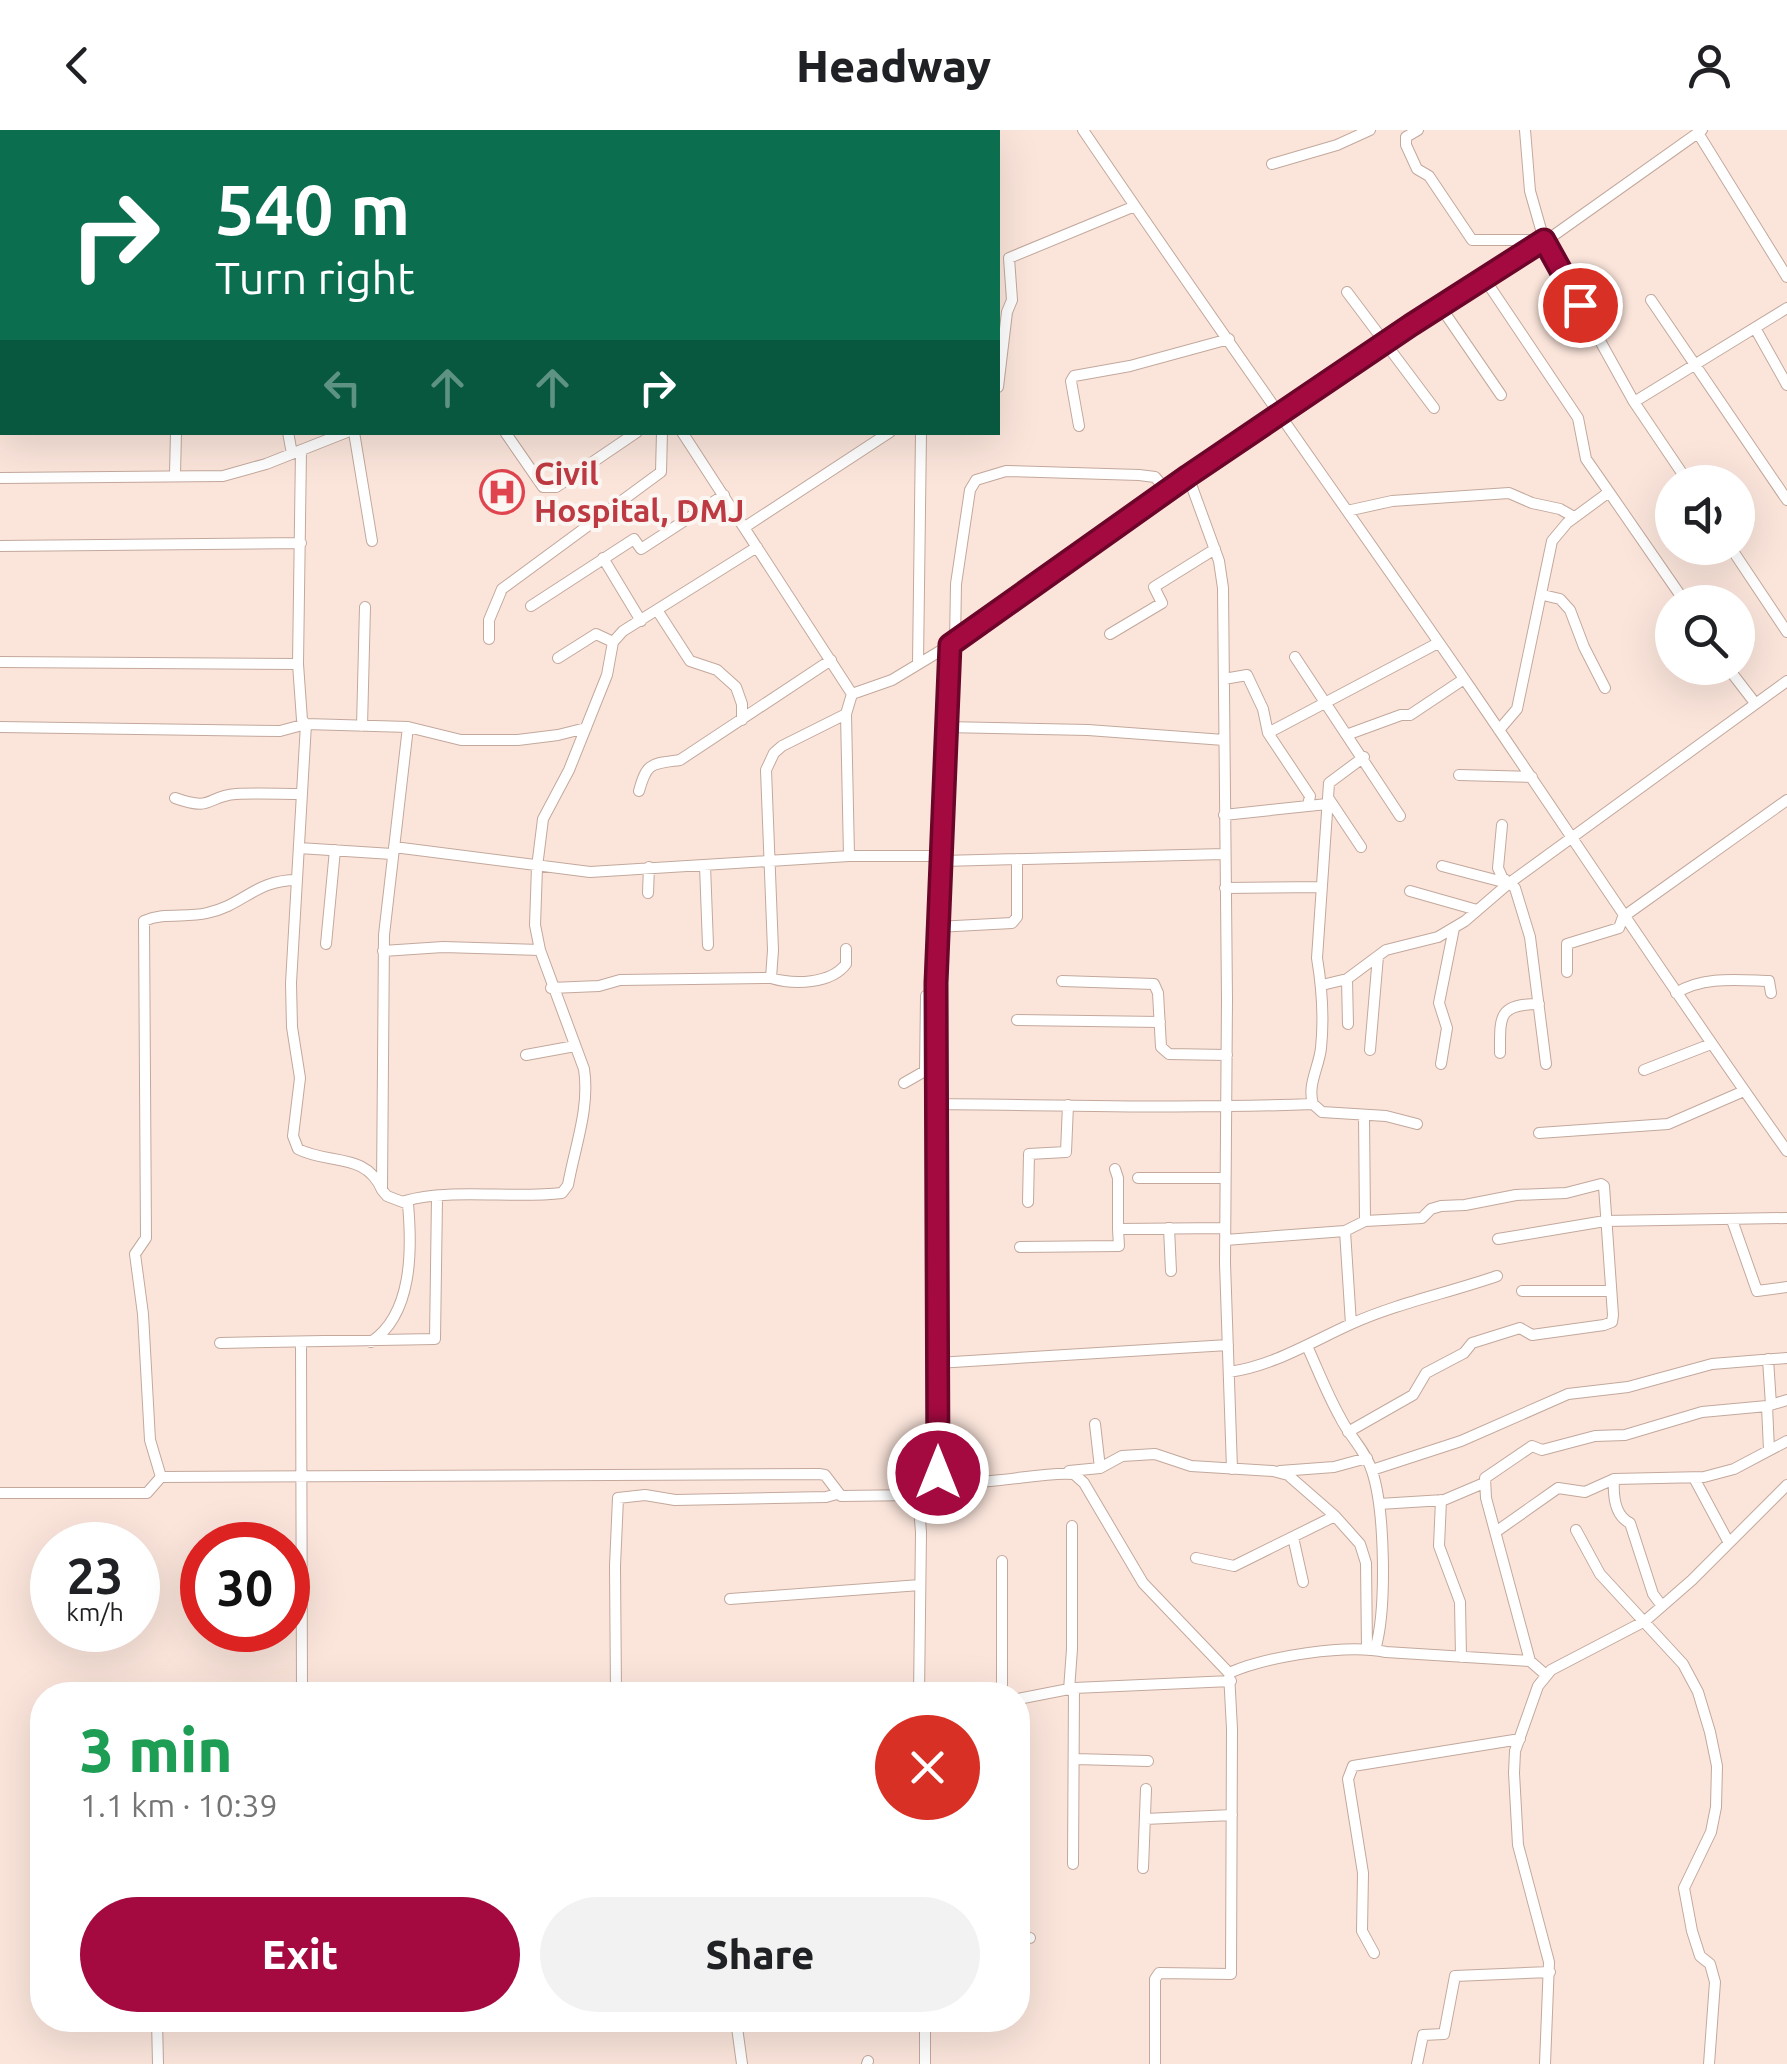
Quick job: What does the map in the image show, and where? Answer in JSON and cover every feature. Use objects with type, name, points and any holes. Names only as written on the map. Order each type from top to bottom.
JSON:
[{"type":"street","points":[[1272,164],[1370,130]]},
{"type":"street","points":[[1418,130],[1402,133],[1417,169],[1429,176],[1472,240],[1547,239]]},
{"type":"street","points":[[1525,130],[1530,191],[1547,239],[1634,402],[1677,465]]},
{"type":"street","points":[[1086,131],[1787,1151]]},
{"type":"street","points":[[852,694],[892,680],[953,644],[1167,490],[1440,306],[1547,239],[1700,132],[1787,276]]},
{"type":"street","points":[[1000,368],[1006,312],[1012,300],[1008,258],[1135,206]]},
{"type":"street","points":[[1484,278],[1578,418],[1586,459],[1673,585]]},
{"type":"street","points":[[1347,292],[1434,408]]},
{"type":"street","points":[[1651,300],[1787,500]]},
{"type":"street","points":[[1440,306],[1502,395]]},
{"type":"street","points":[[1634,402],[1787,308]]},
{"type":"street","points":[[1755,328],[1787,385]]},
{"type":"street","points":[[1079,426],[1074,376],[1130,366],[1229,339]]},
{"type":"street","points":[[175,474],[176,435]]},
{"type":"street","points":[[289,435],[296,452],[301,544],[298,664],[302,720],[306,724],[290,983],[300,1078],[293,1136],[298,1149],[314,1157],[353,1161],[367,1168],[387,1196],[405,1201],[537,1197],[562,1193],[568,1185],[585,1110],[584,1069],[552,988],[535,925],[542,819],[586,728],[607,675],[613,642],[622,631],[757,546]]},
{"type":"street","points":[[0,478],[223,476],[342,435]]},
{"type":"street","points":[[351,435],[372,541]]},
{"type":"street","points":[[507,435],[543,487],[549,488],[633,435]]},
{"type":"street","points":[[611,435],[618,445]]},
{"type":"street","points":[[490,639],[489,620],[502,589],[661,472],[662,435]]},
{"type":"street","points":[[684,435],[852,694],[846,714],[849,856]]},
{"type":"street","points":[[745,527],[885,435]]},
{"type":"street","points":[[918,664],[921,435]]},
{"type":"street","points":[[920,1682],[918,1496],[938,1473],[937,927],[956,584],[970,490],[976,480],[1006,470],[1140,475],[1155,477],[1167,490]]},
{"type":"street","points":[[1188,476],[1215,549],[1223,588],[1225,1234],[1232,1469]]},
{"type":"street","points":[[1499,730],[1518,710],[1552,542],[1574,517],[1609,492]]},
{"type":"street","points":[[1347,511],[1392,502],[1509,493],[1574,517]]},
{"type":"street","points":[[531,606],[634,539],[641,549],[724,495]]},
{"type":"street","points":[[0,546],[301,544]]},
{"type":"street","points":[[1110,634],[1162,603],[1154,587],[1215,549]]},
{"type":"street","points":[[603,558],[641,621]]},
{"type":"street","points":[[1742,565],[1787,632]]},
{"type":"street","points":[[1543,595],[1560,599],[1570,610],[1605,688]]},
{"type":"street","points":[[362,726],[365,607]]},
{"type":"street","points":[[658,610],[690,661],[717,670],[736,687],[742,720]]},
{"type":"street","points":[[558,658],[596,634],[613,642]]},
{"type":"street","points":[[1268,733],[1438,642]]},
{"type":"street","points":[[1296,657],[1400,816]]},
{"type":"street","points":[[639,791],[650,765],[680,760],[831,660]]},
{"type":"street","points":[[0,662],[298,664]]},
{"type":"street","points":[[1224,680],[1247,675],[1263,710],[1268,733],[1310,796],[1308,806]]},
{"type":"street","points":[[1349,734],[1401,715],[1410,716],[1464,678]]},
{"type":"street","points":[[1322,985],[1347,979],[1378,956],[1403,944],[1438,937],[1454,928],[1508,884],[1787,681]]},
{"type":"street","points":[[1741,685],[1756,704]]},
{"type":"street","points":[[771,978],[766,770],[774,753],[846,714]]},
{"type":"street","points":[[0,727],[280,731],[306,724],[408,727],[460,740],[518,740],[558,736],[586,728]]},
{"type":"street","points":[[382,1190],[384,951],[408,727]]},
{"type":"street","points":[[946,727],[1088,730],[1224,740]]},
{"type":"street","points":[[1364,758],[1329,783],[1318,958],[1322,985],[1321,1050],[1310,1096],[1322,1112],[1386,1116],[1417,1124]]},
{"type":"street","points":[[1459,775],[1532,777]]},
{"type":"street","points":[[175,798],[206,805],[236,794],[302,794]]},
{"type":"street","points":[[1567,972],[1566,944],[1619,928],[1623,917],[1787,800]]},
{"type":"street","points":[[1224,815],[1328,801]]},
{"type":"street","points":[[1328,801],[1360,847]]},
{"type":"street","points":[[1502,825],[1498,868],[1508,884]]},
{"type":"street","points":[[299,848],[393,851],[590,872],[849,856],[1018,859],[1224,854]]},
{"type":"street","points":[[326,944],[334,850]]},
{"type":"street","points":[[937,927],[1012,922],[1016,918],[1018,859]]},
{"type":"street","points":[[705,866],[708,945]]},
{"type":"street","points":[[1442,866],[1515,888],[1530,937],[1546,1064]]},
{"type":"street","points":[[648,893],[649,867]]},
{"type":"street","points":[[157,1482],[135,1254],[146,1238],[144,921],[206,914],[258,887],[280,880],[297,880]]},
{"type":"street","points":[[1225,888],[1322,888]]},
{"type":"street","points":[[1410,891],[1477,910]]},
{"type":"street","points":[[1440,1064],[1447,1028],[1439,1003],[1454,928]]},
{"type":"street","points":[[552,988],[599,986],[620,980],[807,981],[832,976],[846,964],[846,949]]},
{"type":"street","points":[[384,951],[540,950]]},
{"type":"street","points":[[1370,1050],[1378,956]]},
{"type":"street","points":[[1347,979],[1348,1024]]},
{"type":"street","points":[[1676,993],[1686,986],[1720,980],[1768,981],[1771,993]]},
{"type":"street","points":[[1062,981],[1154,984],[1161,1047],[1168,1054],[1226,1055]]},
{"type":"street","points":[[904,1083],[925,1071],[926,996],[936,995]]},
{"type":"street","points":[[1500,1052],[1505,1011],[1511,1006],[1539,1004]]},
{"type":"street","points":[[1017,1020],[1160,1022]]},
{"type":"street","points":[[1644,1070],[1710,1044]]},
{"type":"street","points":[[526,1056],[575,1046]]},
{"type":"street","points":[[1538,1133],[1668,1124],[1744,1091]]},
{"type":"street","points":[[936,1104],[1248,1108],[1313,1104]]},
{"type":"street","points":[[1028,1202],[1030,1154],[1066,1152],[1068,1104]]},
{"type":"street","points":[[1364,1115],[1365,1221]]},
{"type":"street","points":[[1020,1247],[1119,1246],[1118,1178],[1114,1169]]},
{"type":"street","points":[[1138,1178],[1225,1178]]},
{"type":"street","points":[[1118,1229],[1169,1228],[1225,1234],[1345,1231],[1365,1221],[1422,1218],[1430,1208],[1441,1206],[1604,1186],[1612,1322],[1532,1336],[1520,1328],[1472,1343],[1464,1353],[1426,1373],[1413,1395],[1348,1432]]},
{"type":"street","points":[[220,1343],[435,1339],[437,1198]]},
{"type":"street","points":[[371,1342],[391,1322],[404,1292],[410,1263],[405,1201]]},
{"type":"street","points":[[1498,1239],[1605,1221],[1787,1218]]},
{"type":"street","points":[[1732,1220],[1757,1292],[1787,1287]]},
{"type":"street","points":[[1169,1228],[1171,1271]]},
{"type":"street","points":[[1345,1231],[1351,1324]]},
{"type":"street","points":[[1230,1372],[1250,1369],[1432,1293],[1497,1276]]},
{"type":"street","points":[[1522,1291],[1611,1291]]},
{"type":"street","points":[[300,1344],[302,1682]]},
{"type":"street","points":[[937,1363],[1228,1345]]},
{"type":"street","points":[[1307,1346],[1348,1432],[1372,1470],[1382,1530],[1381,1607],[1371,1649]]},
{"type":"street","points":[[1372,1470],[1461,1441],[1568,1394],[1628,1387],[1688,1368],[1787,1358]]},
{"type":"street","points":[[1768,1359],[1770,1450]]},
{"type":"street","points":[[1378,1504],[1441,1500],[1484,1483],[1492,1471],[1532,1446],[1542,1450],[1595,1436],[1624,1435],[1702,1412],[1769,1406],[1787,1400]]},
{"type":"street","points":[[1095,1424],[1100,1468]]},
{"type":"street","points":[[1497,1531],[1558,1488],[1586,1492],[1614,1480],[1694,1478],[1734,1469],[1787,1441]]},
{"type":"street","points":[[938,1473],[1100,1468],[1122,1456],[1155,1454],[1191,1466],[1280,1471],[1334,1468],[1367,1458]]},
{"type":"street","points":[[1280,1471],[1335,1516],[1360,1544],[1371,1649]]},
{"type":"street","points":[[938,1473],[950,1481],[1074,1474],[1084,1483],[1142,1583],[1230,1676],[1231,1974],[1158,1973],[1155,2064]]},
{"type":"street","points":[[0,1493],[147,1493],[157,1482],[303,1474],[819,1474],[833,1487],[918,1496]]},
{"type":"street","points":[[1694,1478],[1730,1544]]},
{"type":"street","points":[[1614,1480],[1618,1511],[1630,1523],[1654,1594],[1662,1606]]},
{"type":"street","points":[[1484,1483],[1530,1661]]},
{"type":"street","points":[[1546,2064],[1548,1952],[1518,1844],[1514,1758],[1546,1674],[1645,1621],[1730,1544],[1787,1485]]},
{"type":"street","points":[[616,1682],[618,1498],[826,1497],[833,1487]]},
{"type":"street","points":[[1441,1500],[1439,1546],[1460,1602],[1461,1657]]},
{"type":"street","points":[[1196,1558],[1234,1566],[1335,1516]]},
{"type":"street","points":[[1072,1526],[1073,1864]]},
{"type":"street","points":[[1576,1530],[1600,1574],[1683,1664],[1698,1692],[1717,1766],[1711,1832],[1684,1888],[1700,1956],[1710,1964],[1715,1982],[1709,2064]]},
{"type":"street","points":[[1293,1538],[1304,1582]]},
{"type":"street","points":[[1002,1561],[1002,1682]]},
{"type":"street","points":[[730,1599],[920,1585]]},
{"type":"street","points":[[1030,1697],[1072,1689],[1230,1676],[1256,1662],[1371,1649],[1530,1661],[1546,1674]]},
{"type":"street","points":[[1374,1953],[1362,1931],[1363,1872],[1348,1778],[1353,1766],[1520,1739]]},
{"type":"street","points":[[1075,1760],[1148,1760]]},
{"type":"street","points":[[1143,1868],[1146,1789]]},
{"type":"street","points":[[1145,1819],[1232,1815]]},
{"type":"street","points":[[1417,2064],[1423,2034],[1444,2034],[1455,1976],[1550,1972]]},
{"type":"street","points":[[158,2032],[158,2064]]},
{"type":"street","points":[[738,2032],[742,2064]]},
{"type":"street","points":[[926,2032],[926,2064]]},
{"type":"place","name":"Civil Hospital, DMJ","points":[[502,492]]},
{"type":"route","points":[[938,1473],[936,983],[950,645],[1188,476],[1544,240],[1580,305]]}]
